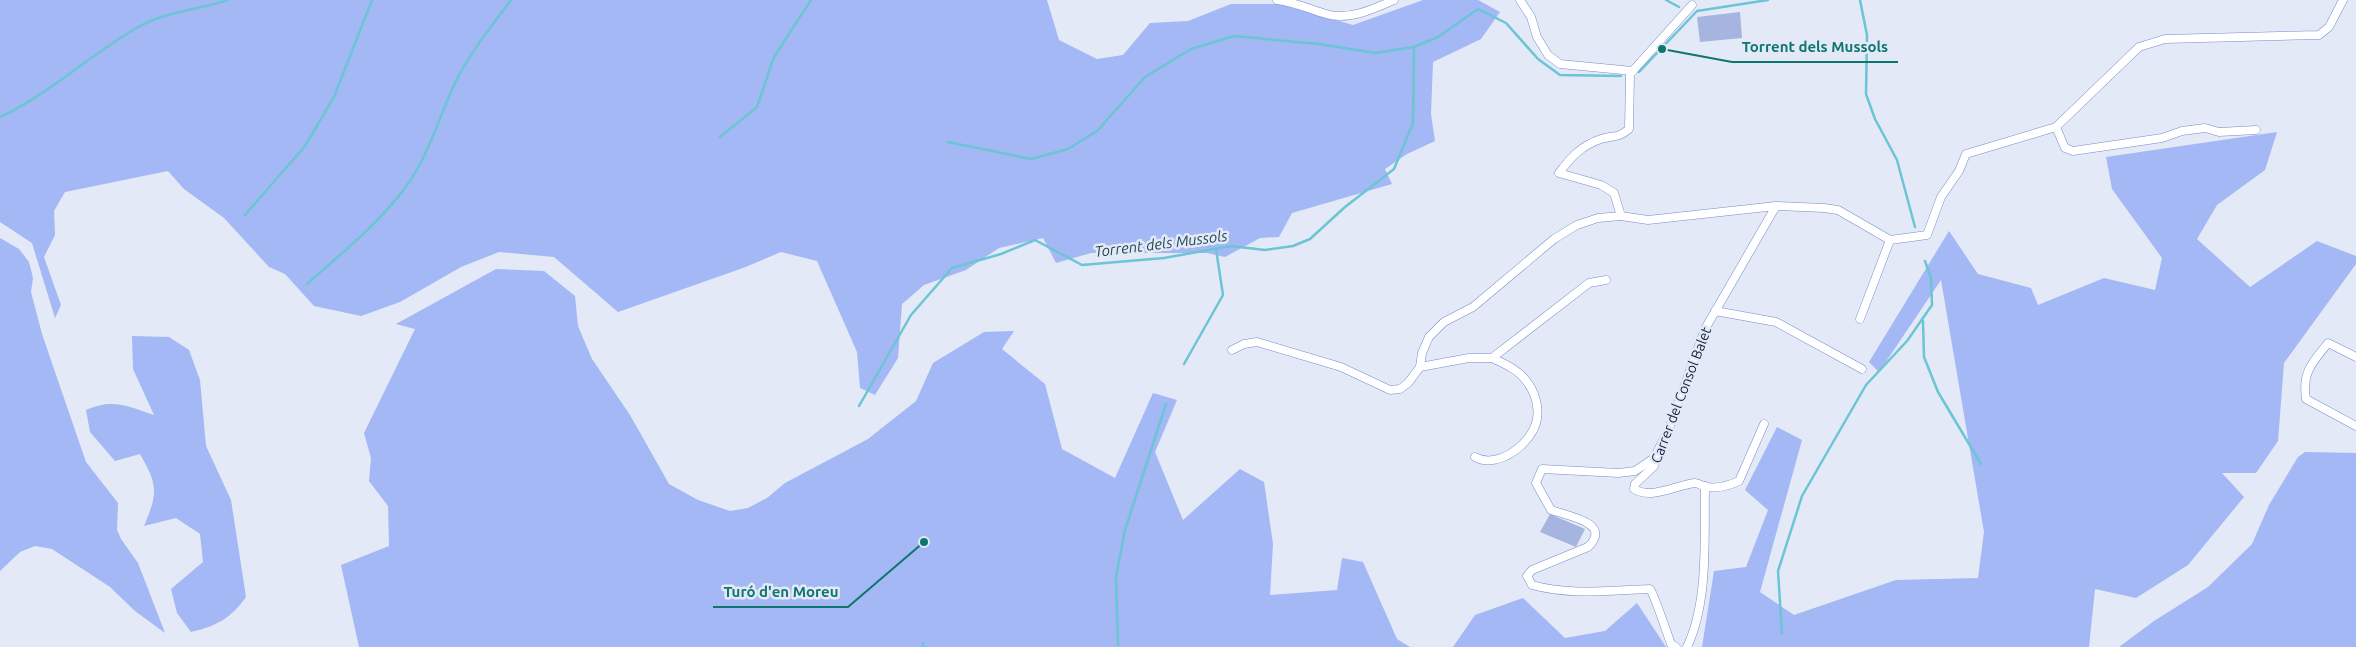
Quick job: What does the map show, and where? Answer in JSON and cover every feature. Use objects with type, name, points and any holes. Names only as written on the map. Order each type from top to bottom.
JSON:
[{"type":"street","points":[[1277,0],[1317,9],[1326,14],[1345,16],[1375,8],[1394,0]]},
{"type":"street","points":[[1520,0],[1531,17],[1538,37],[1548,54],[1560,64],[1633,71]]},
{"type":"street","points":[[1232,350],[1244,344],[1257,342],[1341,367],[1390,390],[1400,389],[1408,383],[1420,366],[1422,353],[1429,337],[1444,322],[1473,307],[1554,239],[1577,225],[1598,218],[1621,216],[1648,220],[1776,206],[1824,208],[1838,210],[1890,240],[1927,235],[1941,197],[1959,171],[1966,154],[2056,127],[2139,47],[2165,38],[2319,35],[2329,27],[2343,0]]},
{"type":"street","points":[[1621,216],[1614,193],[1601,185],[1559,173],[1575,152],[1600,139],[1620,137],[1629,129],[1630,74],[1692,5]]},
{"type":"street","points":[[2056,127],[2060,142],[2065,148],[2073,151],[2162,138],[2182,130],[2204,128],[2220,132],[2256,130]]},
{"type":"street","name":"Carrer del Consol Balet","points":[[1705,486],[1697,483],[1656,492],[1636,490],[1634,486],[1654,466],[1654,458],[1668,431],[1705,329],[1776,206]]},
{"type":"street","points":[[1860,319],[1890,240]]},
{"type":"street","points":[[1492,358],[1589,283],[1606,280]]},
{"type":"street","points":[[1715,311],[1776,322],[1862,369]]},
{"type":"street","points":[[2356,357],[2328,343],[2314,361],[2303,382],[2306,399],[2356,426]]},
{"type":"street","points":[[1420,366],[1469,358],[1492,358],[1511,367],[1526,380],[1534,392],[1537,419],[1530,435],[1516,449],[1498,460],[1483,462],[1475,457]]},
{"type":"street","points":[[1687,647],[1693,634],[1703,577],[1705,486],[1724,487],[1740,481],[1764,424]]},
{"type":"street","points":[[1654,458],[1635,471],[1619,473],[1542,469],[1536,483],[1551,510],[1594,526],[1597,534],[1595,541],[1588,547],[1532,570],[1526,576],[1532,585],[1580,592],[1650,589],[1671,644],[1676,647]]},
{"type":"shaded area","points":[[0,0],[1047,0],[1059,40],[1097,59],[1123,55],[1150,23],[1188,21],[1231,4],[1279,4],[1353,25],[1423,0],[1478,0],[1500,12],[1481,39],[1433,62],[1431,114],[1435,141],[1407,154],[1385,169],[1392,184],[1292,213],[1279,237],[1260,238],[1225,257],[1207,253],[1091,253],[1056,263],[1043,238],[999,248],[966,270],[924,285],[902,304],[898,358],[875,395],[860,388],[857,352],[817,261],[781,252],[743,268],[618,312],[554,257],[499,252],[461,267],[400,302],[361,316],[314,306],[285,274],[269,267],[224,218],[184,189],[168,171],[65,192],[54,211],[55,235],[44,257],[61,305],[55,318],[32,243],[0,222]]},
{"type":"shaded area","points":[[1740,12],[1742,38],[1700,42],[1697,17]]},
{"type":"shaded area","points":[[2277,132],[2265,170],[2217,205],[2197,239],[2250,287],[2317,241],[2356,256],[2356,264],[2284,363],[2278,441],[2256,473],[2222,473],[2244,497],[2188,565],[2136,598],[2095,589],[2089,647],[1702,647],[1714,571],[1746,567],[1768,510],[1745,490],[1777,427],[1802,440],[1760,592],[1794,615],[1896,580],[1978,578],[1984,532],[1941,280],[1879,372],[1869,362],[1949,231],[1978,274],[2031,288],[2038,305],[2104,278],[2155,290],[2162,258],[2112,189],[2106,157]]},
{"type":"shaded area","points":[[0,238],[19,249],[29,262],[33,278],[31,292],[42,334],[86,462],[118,503],[117,530],[138,563],[165,633],[135,611],[110,587],[52,549],[35,546],[20,552],[0,571]]},
{"type":"shaded area","points":[[496,269],[544,271],[575,296],[578,326],[592,359],[630,415],[669,484],[698,500],[730,511],[748,508],[767,498],[785,483],[868,439],[916,401],[933,363],[984,332],[1014,331],[1002,349],[1045,384],[1062,449],[1115,478],[1153,393],[1177,400],[1155,452],[1183,520],[1240,469],[1264,482],[1273,544],[1270,595],[1337,590],[1342,558],[1363,562],[1397,639],[1410,647],[359,647],[341,565],[389,546],[388,506],[369,481],[371,458],[364,433],[415,329],[396,324]]},
{"type":"shaded area","points":[[132,336],[169,337],[189,350],[200,380],[206,446],[231,500],[246,597],[223,620],[191,632],[177,613],[171,589],[203,562],[200,534],[176,518],[144,526],[152,505],[154,489],[150,474],[140,454],[115,461],[90,432],[86,410],[96,406],[104,404],[120,405],[154,415],[133,369]]},
{"type":"shaded area","points":[[2305,452],[2356,453],[2356,647],[2119,647],[2154,621],[2208,587],[2252,544],[2269,505],[2298,457]]},
{"type":"shaded area","points":[[1550,514],[1585,529],[1576,547],[1540,532]]},
{"type":"shaded area","points":[[1523,598],[1565,638],[1605,631],[1637,603],[1666,647],[1453,647],[1475,615]]},
{"type":"waterway","points":[[0,117],[37,96],[107,47],[144,24],[164,16],[228,0]]},
{"type":"waterway","points":[[245,215],[305,146],[334,97],[372,0]]},
{"type":"waterway","points":[[307,284],[371,226],[405,188],[420,164],[448,98],[466,63],[511,0]]},
{"type":"waterway","points":[[720,137],[757,107],[774,57],[811,0]]},
{"type":"waterway","points":[[1666,0],[1679,7]]},
{"type":"waterway","name":"Torrent dels Mussols","points":[[1639,72],[1697,11],[1768,0]]},
{"type":"waterway","points":[[1860,0],[1867,35],[1866,94],[1875,119],[1897,160],[1915,227]]},
{"type":"waterway","name":"Torrent dels Mussols","points":[[859,406],[911,315],[952,268],[1001,254],[1035,240],[1082,265],[1164,258],[1231,246],[1265,250],[1293,246],[1310,239],[1345,207],[1394,169],[1413,123],[1414,47],[1438,37],[1478,9],[1506,23],[1538,59],[1560,75],[1621,76]]},
{"type":"waterway","points":[[948,142],[1031,159],[1068,149],[1097,131],[1145,77],[1191,49],[1234,36],[1319,44],[1375,53],[1414,47]]},
{"type":"waterway","points":[[1184,364],[1223,295],[1216,249]]},
{"type":"waterway","points":[[1782,634],[1778,571],[1802,496],[1866,385],[1907,341],[1932,305],[1931,278],[1925,261]]},
{"type":"waterway","points":[[1923,321],[1924,357],[1938,392],[1981,464]]},
{"type":"waterway","points":[[1118,645],[1116,577],[1125,530],[1166,404]]},
{"type":"place","name":"Torrent dels Mussols","points":[[1662,49]]},
{"type":"place","name":"Turó d'en Moreu","points":[[924,542]]}]
